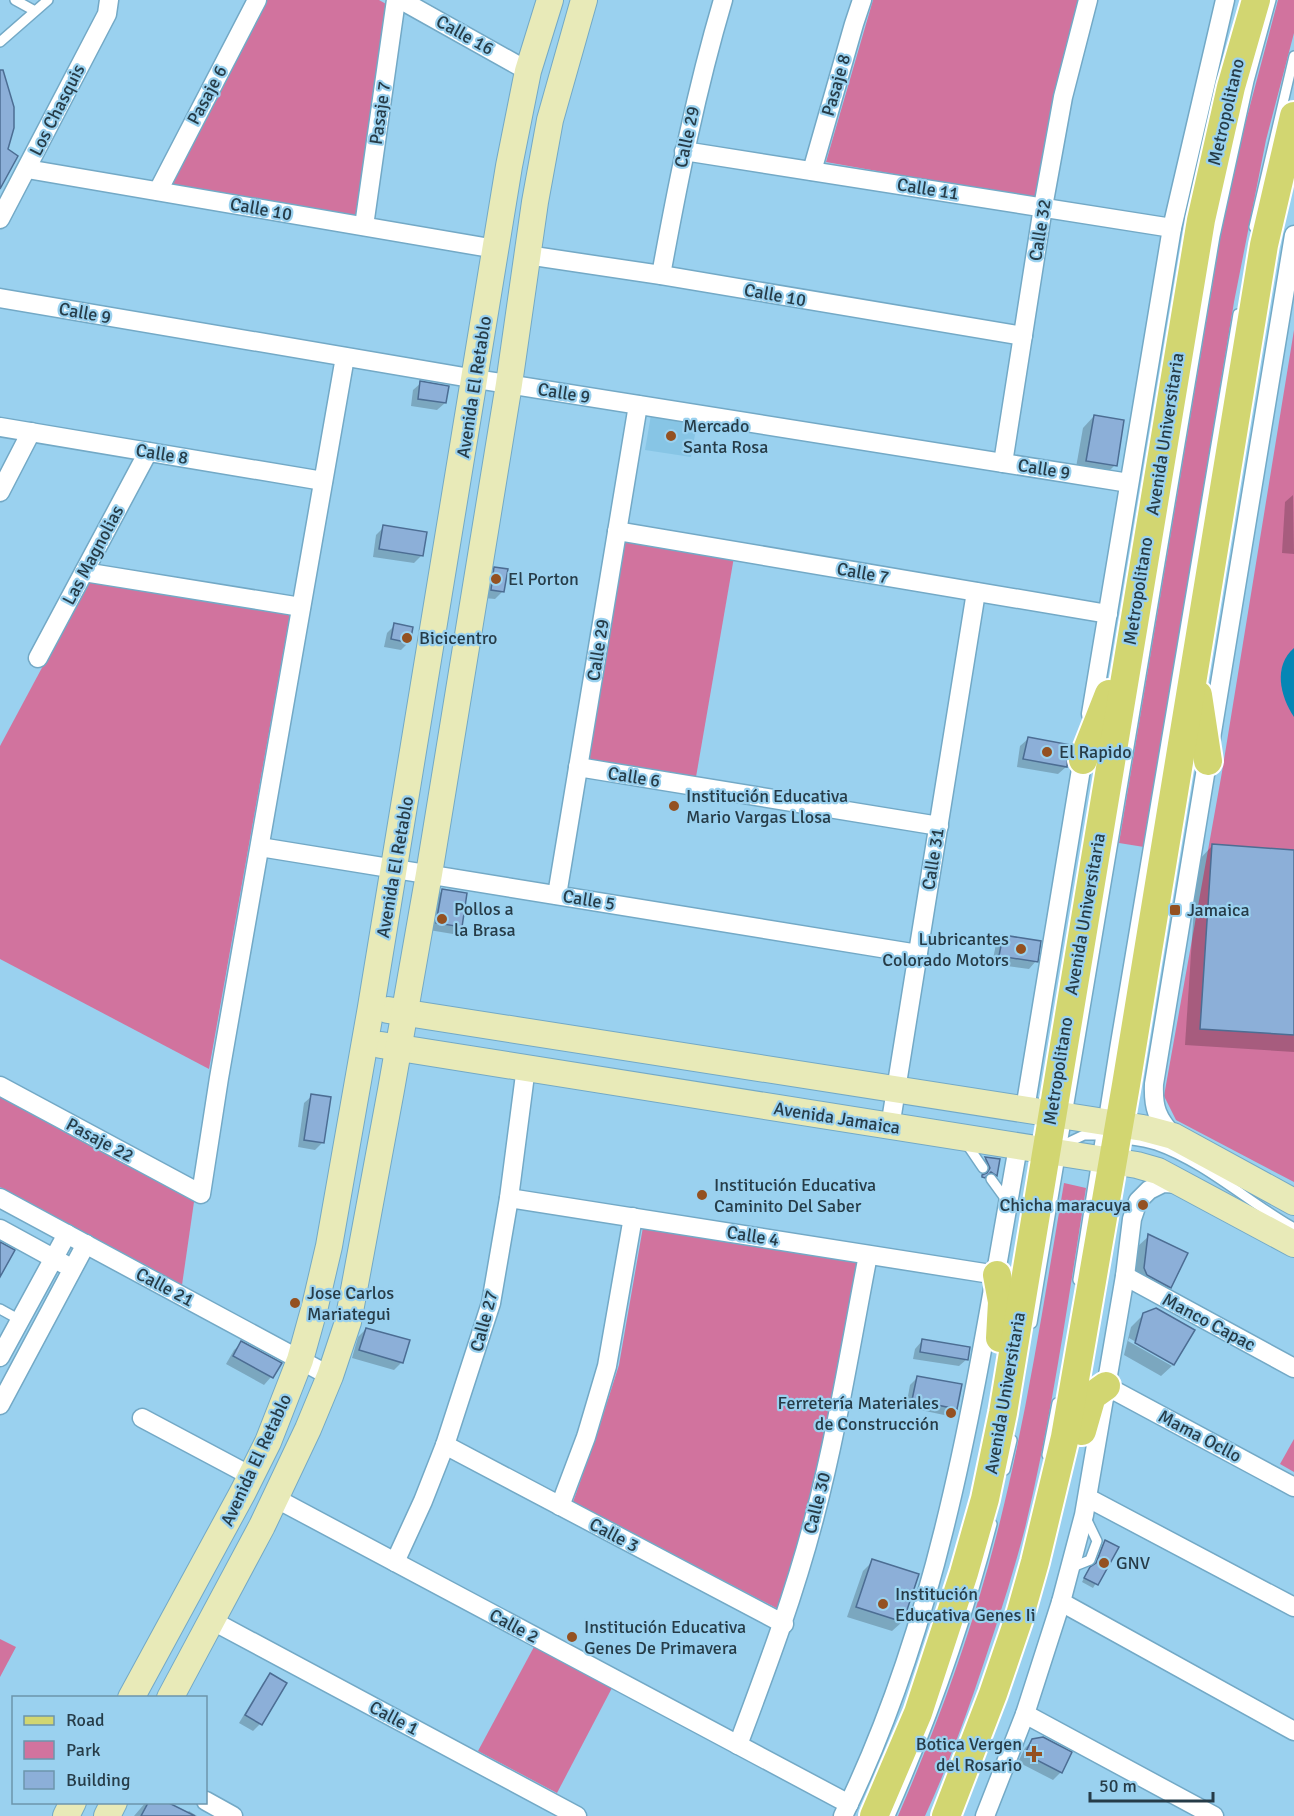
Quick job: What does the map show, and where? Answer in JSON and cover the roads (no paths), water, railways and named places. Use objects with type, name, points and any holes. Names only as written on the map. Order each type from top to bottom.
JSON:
[{"type":"main road","name":"Avenida El Retablo","points":[[132,1696],[251,1476],[285,1403],[300,1360],[329,1246],[395,869],[509,166],[528,71],[550,0]]},
{"type":"main road","name":"Avenida El Retablo","points":[[171,1696],[275,1498],[308,1429],[330,1376],[348,1322],[429,874],[550,120],[584,0]]},
{"type":"main road","name":"Avenida Universitaria","points":[[874,1816],[918,1713],[964,1573],[1008,1422],[1057,1150],[1048,1113],[1131,642],[1201,220],[1231,87],[1256,0]]},
{"type":"main road","points":[[946,1816],[993,1694],[1035,1562],[1050,1504],[1077,1376],[1109,1140],[1194,672],[1264,245],[1294,116]]},
{"type":"main road","points":[[1083,760],[1131,642]]},
{"type":"main road","points":[[1194,672],[1208,761]]},
{"type":"main road","name":"Avenida Jamaica","points":[[371,1007],[1048,1113],[1109,1140],[1137,1165],[1158,1171],[1184,1184],[1294,1244]]},
{"type":"main road","name":"Avenida Jamaica","points":[[364,1042],[1018,1147],[1057,1150],[1109,1140],[1173,1136],[1294,1202]]},
{"type":"main road","points":[[847,1120],[855,1103],[854,1082]]},
{"type":"main road","points":[[997,1275],[1002,1302],[998,1380],[1008,1422]]},
{"type":"main road","points":[[1050,1504],[1073,1467],[1092,1396],[1106,1386]]},
{"type":"street","name":"Los Chasquis","points":[[0,219],[107,14],[109,0]]},
{"type":"street","name":"Pasaje 6","points":[[158,191],[257,0]]},
{"type":"street","name":"Pasaje 7","points":[[364,226],[396,0]]},
{"type":"street","name":"Calle 16","points":[[401,0],[528,71]]},
{"type":"street","name":"Calle 29","points":[[661,275],[697,92],[723,0]]},
{"type":"street","name":"Pasaje 8","points":[[812,171],[862,0]]},
{"type":"street","name":"Calle 32","points":[[1003,463],[1043,207],[1063,97],[1088,0]]},
{"type":"street","name":"Avenida Universitaria","points":[[1048,1113],[1083,760],[1172,228],[1225,0]]},
{"type":"street","name":"Calle 11","points":[[684,151],[1172,228]]},
{"type":"street","name":"Calle 10","points":[[27,169],[496,249]]},
{"type":"street","points":[[1173,1136],[1160,1121],[1153,1103],[1154,1084],[1294,235]]},
{"type":"street","name":"Calle 10","points":[[527,255],[661,275],[1023,336]]},
{"type":"street","name":"Calle 9","points":[[0,298],[476,379],[1129,483]]},
{"type":"street","points":[[260,847],[345,357]]},
{"type":"street","name":"Calle 29","points":[[557,895],[638,405]]},
{"type":"street","name":"Calle 8","points":[[0,427],[323,481]]},
{"type":"street","points":[[0,492],[31,432]]},
{"type":"street","name":"Las Magnolias","points":[[38,658],[148,452]]},
{"type":"street","name":"Calle 7","points":[[617,531],[1108,614]]},
{"type":"street","points":[[84,573],[301,608]]},
{"type":"street","name":"Calle 31","points":[[890,1127],[976,592]]},
{"type":"street","name":"Calle 6","points":[[578,768],[939,826]]},
{"type":"street","name":"Calle 5","points":[[260,847],[918,954]]},
{"type":"street","name":"Pasaje 22","points":[[0,1086],[201,1194],[260,847]]},
{"type":"street","name":"Calle 27","points":[[395,1562],[445,1445],[491,1303],[509,1198],[526,1067]]},
{"type":"street","name":"Avenida Universitaria","points":[[846,1810],[881,1731],[941,1546],[997,1275],[1018,1147]]},
{"type":"street","points":[[988,1815],[1025,1714],[1061,1602],[1086,1506],[1125,1276],[1132,1219],[1138,1201],[1149,1190],[1163,1183],[1184,1184]]},
{"type":"street","name":"Calle 21","points":[[0,1198],[330,1376]]},
{"type":"street","name":"Calle 4","points":[[509,1198],[997,1275]]},
{"type":"street","points":[[560,1506],[586,1437],[607,1366],[633,1217]]},
{"type":"street","points":[[0,1229],[73,1268]]},
{"type":"street","points":[[0,1357],[67,1234]]},
{"type":"street","points":[[0,1405],[86,1244]]},
{"type":"street","name":"Calle 30","points":[[738,1745],[783,1624],[814,1518],[833,1438],[868,1255]]},
{"type":"street","name":"Manco Capac","points":[[1125,1276],[1294,1368]]},
{"type":"street","name":"Mama Ocllo","points":[[1106,1386],[1294,1487]]},
{"type":"street","points":[[142,1418],[251,1476]]},
{"type":"street","name":"Calle 3","points":[[445,1445],[783,1624]]},
{"type":"street","name":"Calle 2","points":[[275,1498],[738,1745],[846,1810]]},
{"type":"street","points":[[1086,1506],[1294,1607]]},
{"type":"street","points":[[1061,1602],[1294,1731]]},
{"type":"street","name":"Calle 1","points":[[212,1620],[578,1816]]},
{"type":"street","points":[[1025,1714],[1214,1816]]},
{"type":"street","points":[[207,1802],[233,1816]]},
{"type":"lane","points":[[15,0],[36,11]]},
{"type":"lane","points":[[0,42],[4,32],[36,11],[48,0]]},
{"type":"lane","name":"Metropolitano","points":[[1048,1113],[1215,236],[1249,81],[1272,0]]},
{"type":"lane","points":[[1252,236],[1294,56]]},
{"type":"lane","points":[[1076,1293],[1109,1140],[1240,302]]},
{"type":"lane","points":[[962,1138],[983,1168]]},
{"type":"lane","points":[[1109,1140],[1156,1145],[1190,1160],[1263,1211],[1294,1228]]},
{"type":"lane","points":[[1031,1328],[1057,1150]]},
{"type":"lane","points":[[991,1179],[1008,1203]]},
{"type":"lane","points":[[0,1309],[20,1320]]},
{"type":"lane","points":[[1044,1468],[1058,1394]]},
{"type":"lane","points":[[1002,1485],[1008,1422]]},
{"type":"lane","points":[[890,1816],[931,1719],[953,1657],[975,1591],[995,1516]]},
{"type":"place","name":"Mercado Santa Rosa","points":[[671,436]]},
{"type":"place","name":"El Porton","points":[[496,579]]},
{"type":"place","name":"Bicicentro","points":[[407,638]]},
{"type":"place","name":"El Rapido","points":[[1047,752]]},
{"type":"place","name":"Institución Educativa Mario Vargas Llosa","points":[[674,806]]},
{"type":"place","name":"Jamaica","points":[[1175,910]]},
{"type":"place","name":"Pollos a la Brasa","points":[[442,919]]},
{"type":"place","name":"Lubricantes Colorado Motors","points":[[1021,949]]},
{"type":"place","name":"Institución Educativa Caminito Del Saber","points":[[702,1195]]},
{"type":"place","name":"Chicha maracuya","points":[[1143,1205]]},
{"type":"place","name":"Jose Carlos Mariategui","points":[[295,1303]]},
{"type":"place","name":"Ferretería Materiales de Construcción","points":[[951,1413]]},
{"type":"place","name":"GNV","points":[[1104,1563]]},
{"type":"place","name":"Institución Educativa Genes Ii","points":[[883,1604]]},
{"type":"place","name":"Institución Educativa Genes De Primavera","points":[[572,1637]]},
{"type":"place","name":"Botica Vergen del Rosario","points":[[1034,1754]]}]
